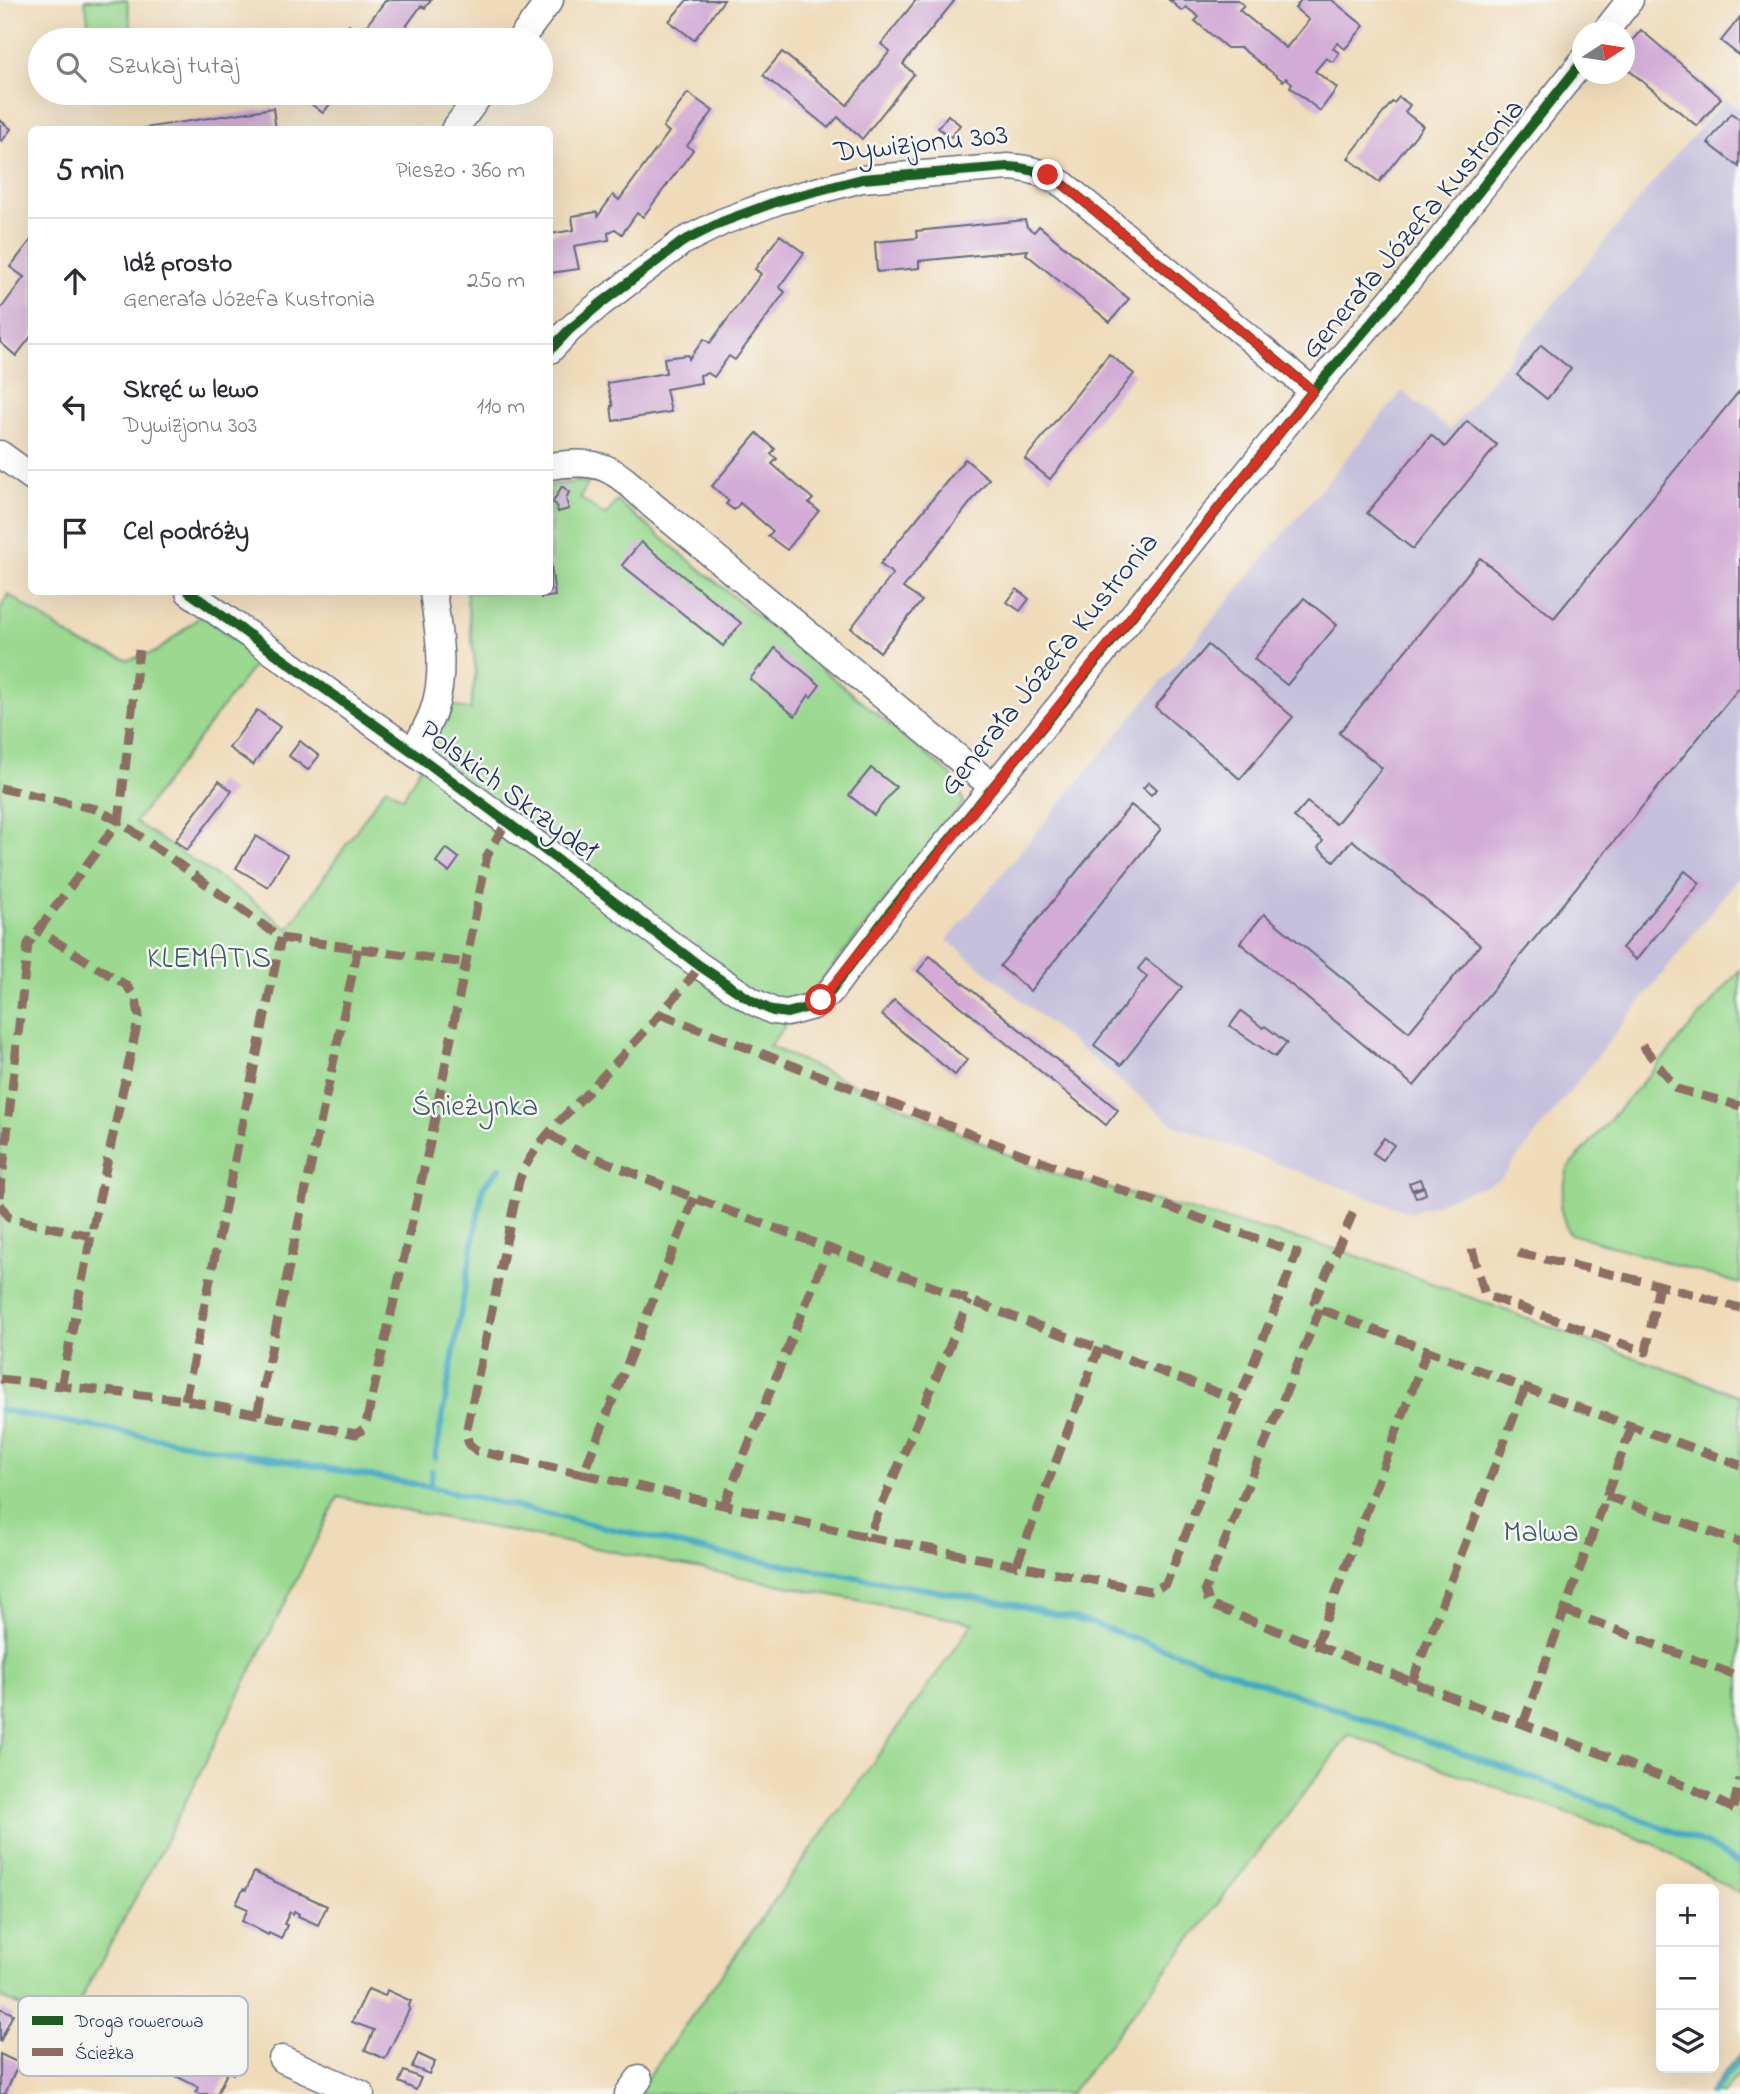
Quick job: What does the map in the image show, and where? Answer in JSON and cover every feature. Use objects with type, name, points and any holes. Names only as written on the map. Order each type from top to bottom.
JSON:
[{"type":"street","points":[[529,28],[550,0]]},
{"type":"street","points":[[1614,21],[1630,0]]},
{"type":"street","name":"Generała Józefa Kustronia","points":[[803,1010],[830,992],[890,912],[1313,391],[1410,278],[1572,76]]},
{"type":"street","points":[[457,126],[472,105]]},
{"type":"street","name":"Dywizjonu 303","points":[[553,347],[600,304],[682,242],[722,222],[778,201],[862,179],[1008,167],[1028,168],[1048,175],[1064,185],[1313,391]]},
{"type":"street","points":[[0,454],[28,474]]},
{"type":"street","points":[[553,466],[592,463],[606,467],[622,477],[652,505],[993,787]]},
{"type":"street","name":"Polskich Skrzydeł","points":[[193,595],[413,752],[700,966],[752,1001],[773,1011],[787,1013],[803,1010]]},
{"type":"street","points":[[413,752],[434,710],[440,681],[433,595]]},
{"type":"street","points":[[282,2059],[361,2094]]},
{"type":"shaded area","points":[[1725,99],[1740,111],[1740,875],[1500,1180],[1410,1213],[1174,1125],[947,940],[1402,391],[1450,430],[1668,164]]},
{"type":"green space","points":[[85,0],[127,0],[131,28],[89,28]]},
{"type":"green space","points":[[578,482],[588,484],[580,498],[605,516],[617,501],[951,775],[964,802],[769,1046],[1044,1171],[1346,1252],[1740,1396],[1740,1894],[1654,1844],[1349,1735],[1070,2094],[636,2094],[973,1623],[338,1497],[165,1843],[82,1996],[18,1996],[18,2005],[0,1997],[0,611],[8,594],[80,643],[128,660],[156,652],[202,615],[259,659],[135,822],[249,898],[288,929],[386,787],[403,798],[436,739],[446,704],[470,710],[476,672],[466,595],[553,595],[553,485]]},
{"type":"green space","points":[[1740,970],[1740,1284],[1568,1233],[1560,1207],[1568,1168]]},
{"type":"green space","points":[[1740,2053],[1740,2073],[1723,2094],[1707,2094]]},
{"type":"building","points":[[386,0],[431,0],[425,8],[421,6],[405,28],[365,28]]},
{"type":"building","points":[[687,0],[724,0],[694,40],[669,21]]},
{"type":"building","points":[[916,0],[955,0],[903,64],[914,74],[862,139],[838,117],[828,128],[763,75],[782,52],[847,105],[890,51],[881,44]]},
{"type":"building","points":[[1169,0],[1238,0],[1244,5],[1239,10],[1286,48],[1309,20],[1295,8],[1301,0],[1332,0],[1364,26],[1345,49],[1337,43],[1333,48],[1339,53],[1333,62],[1326,58],[1315,71],[1337,88],[1320,111],[1290,87],[1292,83],[1286,78],[1283,81],[1241,48],[1227,48],[1195,21],[1199,17],[1186,7],[1182,11]]},
{"type":"building","points":[[1740,17],[1740,56],[1721,41]]},
{"type":"building","points":[[1641,30],[1721,98],[1697,126],[1635,75],[1635,37]]},
{"type":"building","points":[[688,93],[713,111],[687,146],[693,150],[643,217],[637,213],[622,234],[615,229],[608,233],[609,240],[574,246],[579,269],[553,273],[553,234],[574,230],[572,216],[597,212],[598,216],[613,195],[619,200],[669,132],[663,127]]},
{"type":"building","points":[[1399,97],[1410,105],[1405,112],[1423,126],[1379,182],[1348,158],[1392,102]]},
{"type":"building","points":[[312,105],[329,105],[323,113]]},
{"type":"building","points":[[273,108],[275,126],[157,126]]},
{"type":"building","points":[[1731,113],[1740,120],[1739,167],[1708,143]]},
{"type":"building","points":[[948,115],[960,125],[951,137],[938,128]]},
{"type":"building","points":[[0,120],[11,129],[2,141],[0,140]]},
{"type":"building","points":[[1025,220],[1027,227],[1034,232],[1039,226],[1129,299],[1110,322],[1026,254],[1028,250],[919,261],[919,268],[877,272],[875,242],[917,238],[916,231]]},
{"type":"building","points":[[780,235],[804,253],[779,287],[785,292],[735,360],[729,356],[714,377],[708,373],[700,375],[701,383],[666,389],[671,412],[613,421],[613,406],[607,383],[666,373],[664,358],[688,355],[689,359],[704,339],[710,343],[761,274],[755,269]]},
{"type":"building","points":[[28,244],[28,340],[16,356],[0,342],[0,310],[24,277],[10,267]]},
{"type":"building","points":[[1541,345],[1571,369],[1547,399],[1517,375]]},
{"type":"building","points":[[1109,354],[1134,374],[1050,479],[1025,459]]},
{"type":"building","points":[[1740,390],[1740,687],[1414,1086],[1240,943],[1264,914],[1409,1032],[1480,945],[1352,840],[1334,861],[1318,848],[1323,841],[1294,817],[1307,802],[1336,824],[1382,768],[1339,733],[1480,558],[1554,618]]},
{"type":"building","points":[[1467,421],[1497,445],[1413,549],[1367,513],[1431,435],[1445,447]]},
{"type":"building","points":[[757,433],[775,449],[771,454],[777,459],[772,464],[813,499],[809,503],[819,511],[787,550],[768,536],[773,531],[740,503],[734,510],[726,504],[729,501],[712,486]]},
{"type":"building","points":[[965,459],[989,479],[903,588],[922,601],[880,652],[851,628],[893,574],[880,564]]},
{"type":"building","points":[[562,486],[569,492],[566,499],[569,509],[558,512],[553,502]]},
{"type":"building","points":[[641,542],[741,623],[723,646],[622,565]]},
{"type":"building","points":[[553,580],[555,596],[541,598],[540,595],[553,595]]},
{"type":"building","points":[[1017,589],[1029,599],[1020,611],[1007,602]]},
{"type":"building","points":[[1304,598],[1337,625],[1287,685],[1254,659]]},
{"type":"building","points":[[1208,645],[1293,717],[1240,779],[1155,707]]},
{"type":"building","points":[[775,648],[820,685],[811,697],[809,695],[795,716],[750,679]]},
{"type":"building","points":[[257,710],[280,727],[253,765],[229,748]]},
{"type":"building","points":[[300,741],[319,756],[308,770],[289,756]]},
{"type":"building","points":[[871,768],[896,787],[874,815],[849,795]]},
{"type":"building","points":[[219,781],[232,791],[187,850],[175,841]]},
{"type":"building","points":[[1149,782],[1157,789],[1151,795],[1143,788]]},
{"type":"building","points":[[1131,805],[1161,829],[1030,991],[1000,966]]},
{"type":"building","points":[[256,836],[287,855],[268,887],[236,868]]},
{"type":"building","points":[[446,848],[459,858],[449,872],[436,862]]},
{"type":"building","points":[[1685,871],[1700,883],[1636,960],[1622,948]]},
{"type":"building","points":[[930,956],[1118,1110],[1106,1125],[918,971]]},
{"type":"building","points":[[1146,959],[1182,987],[1121,1065],[1094,1045],[1147,977],[1138,969]]},
{"type":"building","points":[[894,1000],[967,1060],[955,1075],[882,1015]]},
{"type":"building","points":[[1241,1011],[1287,1043],[1275,1057],[1230,1026]]},
{"type":"building","points":[[1384,1138],[1394,1145],[1383,1160],[1373,1153]]},
{"type":"building","points":[[1420,1179],[1423,1186],[1412,1190],[1409,1183]]},
{"type":"building","points":[[1424,1187],[1426,1194],[1416,1198],[1413,1191]]},
{"type":"building","points":[[254,1872],[327,1906],[318,1925],[298,1916],[294,1911],[293,1914],[290,1912],[281,1939],[242,1921],[248,1909],[236,1904]]},
{"type":"building","points":[[368,1989],[385,1996],[387,1990],[411,2001],[385,2059],[365,2050],[374,2030],[352,2022]]},
{"type":"building","points":[[0,2008],[13,2014],[0,2042]]},
{"type":"building","points":[[0,2054],[18,2063],[18,2065],[5,2094],[0,2094]]},
{"type":"building","points":[[418,2054],[435,2062],[429,2074],[412,2067]]},
{"type":"building","points":[[404,2071],[421,2078],[416,2090],[399,2082]]},
{"type":"building","points":[[176,2076],[226,2076],[217,2094],[201,2094],[196,2092],[198,2087]]},
{"type":"waterway","points":[[435,1458],[483,1187],[500,1168]]},
{"type":"waterway","points":[[0,1410],[430,1487],[721,1554],[1013,1604],[1091,1623],[1553,1785],[1706,1844],[1740,1864]]},
{"type":"waterway","points":[[430,1487],[432,1471]]},
{"type":"waterway","points":[[1712,2094],[1740,2059]]},
{"type":"marked path","points":[[0,1197],[28,944],[119,821],[139,650]]},
{"type":"marked path","points":[[0,788],[96,809],[119,821],[281,938],[466,963]]},
{"type":"marked path","points":[[0,1379],[185,1400],[356,1434],[365,1428],[430,1143],[487,856],[506,823]]},
{"type":"marked path","points":[[0,1204],[9,1218],[91,1236],[139,1016],[136,998],[126,985],[37,930]]},
{"type":"marked path","points":[[185,1400],[281,938]]},
{"type":"marked path","points":[[257,1415],[358,948]]},
{"type":"marked path","points":[[694,1198],[583,1474],[477,1451],[469,1444],[466,1433],[519,1181],[525,1168],[549,1133],[646,1030],[700,966]]},
{"type":"marked path","points":[[660,1014],[1035,1159],[1297,1253],[1166,1584],[1150,1591],[868,1537],[969,1301]]},
{"type":"marked path","points":[[1642,1045],[1677,1089],[1740,1106]]},
{"type":"marked path","points":[[549,1134],[574,1149],[694,1198],[1238,1400]]},
{"type":"marked path","points":[[1353,1213],[1314,1302],[1320,1309],[1525,1388],[1740,1465]]},
{"type":"marked path","points":[[61,1387],[91,1236]]},
{"type":"marked path","points":[[724,1505],[828,1249]]},
{"type":"marked path","points":[[1472,1249],[1485,1295],[1646,1352],[1659,1285]]},
{"type":"marked path","points":[[1518,1253],[1659,1285],[1740,1308]]},
{"type":"marked path","points":[[1320,1309],[1205,1590],[1210,1605],[1691,1788],[1740,1812]]},
{"type":"marked path","points":[[1017,1564],[1099,1348]]},
{"type":"marked path","points":[[1316,1646],[1427,1350]]},
{"type":"marked path","points":[[1412,1682],[1525,1388]]},
{"type":"marked path","points":[[1523,1724],[1632,1426]]},
{"type":"marked path","points":[[583,1474],[868,1537]]},
{"type":"marked path","points":[[1606,1496],[1740,1542]]},
{"type":"marked path","points":[[1564,1610],[1740,1677]]},
{"type":"marked path","points":[[1733,1808],[1740,1779]]},
{"type":"cycle path","points":[[193,595],[413,752],[700,966],[752,1001],[773,1011],[787,1013],[813,1006],[830,992],[890,912],[1313,391],[1410,278],[1572,75]]},
{"type":"cycle path","points":[[553,347],[600,304],[682,242],[722,222],[778,201],[862,179],[1008,167],[1037,172],[1064,185],[1313,391]]},
{"type":"route","points":[[821,1000],[1313,391],[1064,185],[1048,175]]},
{"type":"park label","name":"KLEMATIS","points":[[209,960]]},
{"type":"park label","name":"Śnieżynka","points":[[475,1108]]},
{"type":"park label","name":"Malwa","points":[[1541,1534]]}]
